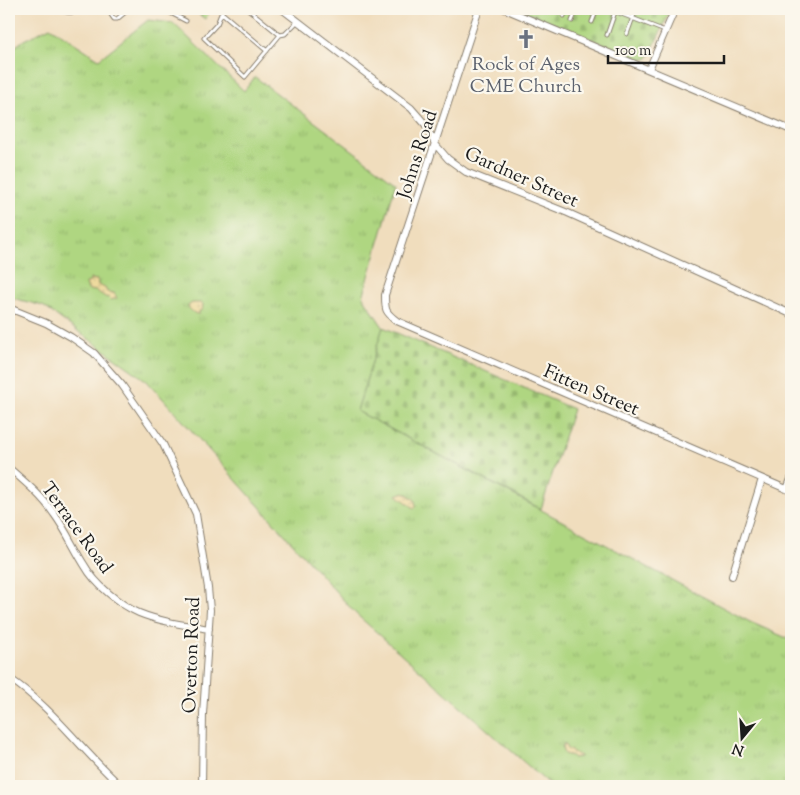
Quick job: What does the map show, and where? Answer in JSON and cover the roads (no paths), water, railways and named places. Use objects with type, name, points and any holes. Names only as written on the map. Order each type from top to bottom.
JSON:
[{"type":"street","name":"Gardner Street","points":[[282,9],[411,108],[425,124],[435,144],[448,159],[466,172],[568,213],[791,314]]},
{"type":"street","name":"Johns Road","points":[[385,309],[385,295],[479,9]]},
{"type":"street","points":[[504,9],[791,130]]},
{"type":"street","points":[[648,69],[675,9]]},
{"type":"street","name":"Overton Road","points":[[9,308],[46,323],[71,337],[94,354],[122,385],[163,444],[196,514],[208,588],[209,629],[203,714],[202,786]]},
{"type":"street","name":"Fitten Street","points":[[385,309],[397,321],[789,490]]},
{"type":"street","name":"Terrace Road","points":[[9,468],[31,487],[53,511],[85,568],[116,600],[139,613],[175,624],[209,629]]},
{"type":"street","points":[[732,576],[762,479]]},
{"type":"street","points":[[789,490],[791,479]]},
{"type":"street","points":[[9,678],[66,729],[121,786]]},
{"type":"lane","points":[[61,9],[66,13],[70,13],[79,9]]},
{"type":"lane","points":[[107,9],[114,19],[117,19],[129,9]]},
{"type":"lane","points":[[163,9],[186,21]]},
{"type":"lane","points":[[248,9],[280,35]]},
{"type":"lane","points":[[564,16],[567,9]]},
{"type":"lane","points":[[572,20],[577,9]]},
{"type":"lane","points":[[592,22],[597,9]]},
{"type":"lane","points":[[609,9],[616,10],[666,31]]},
{"type":"lane","points":[[627,34],[636,9]]},
{"type":"lane","points":[[606,35],[616,10]]},
{"type":"lane","points":[[267,51],[222,11],[217,24],[204,38],[245,78],[267,51],[280,35],[285,34],[298,21]]},
{"type":"place","name":"Rock of Ages CME Church","points":[[526,39]]}]
